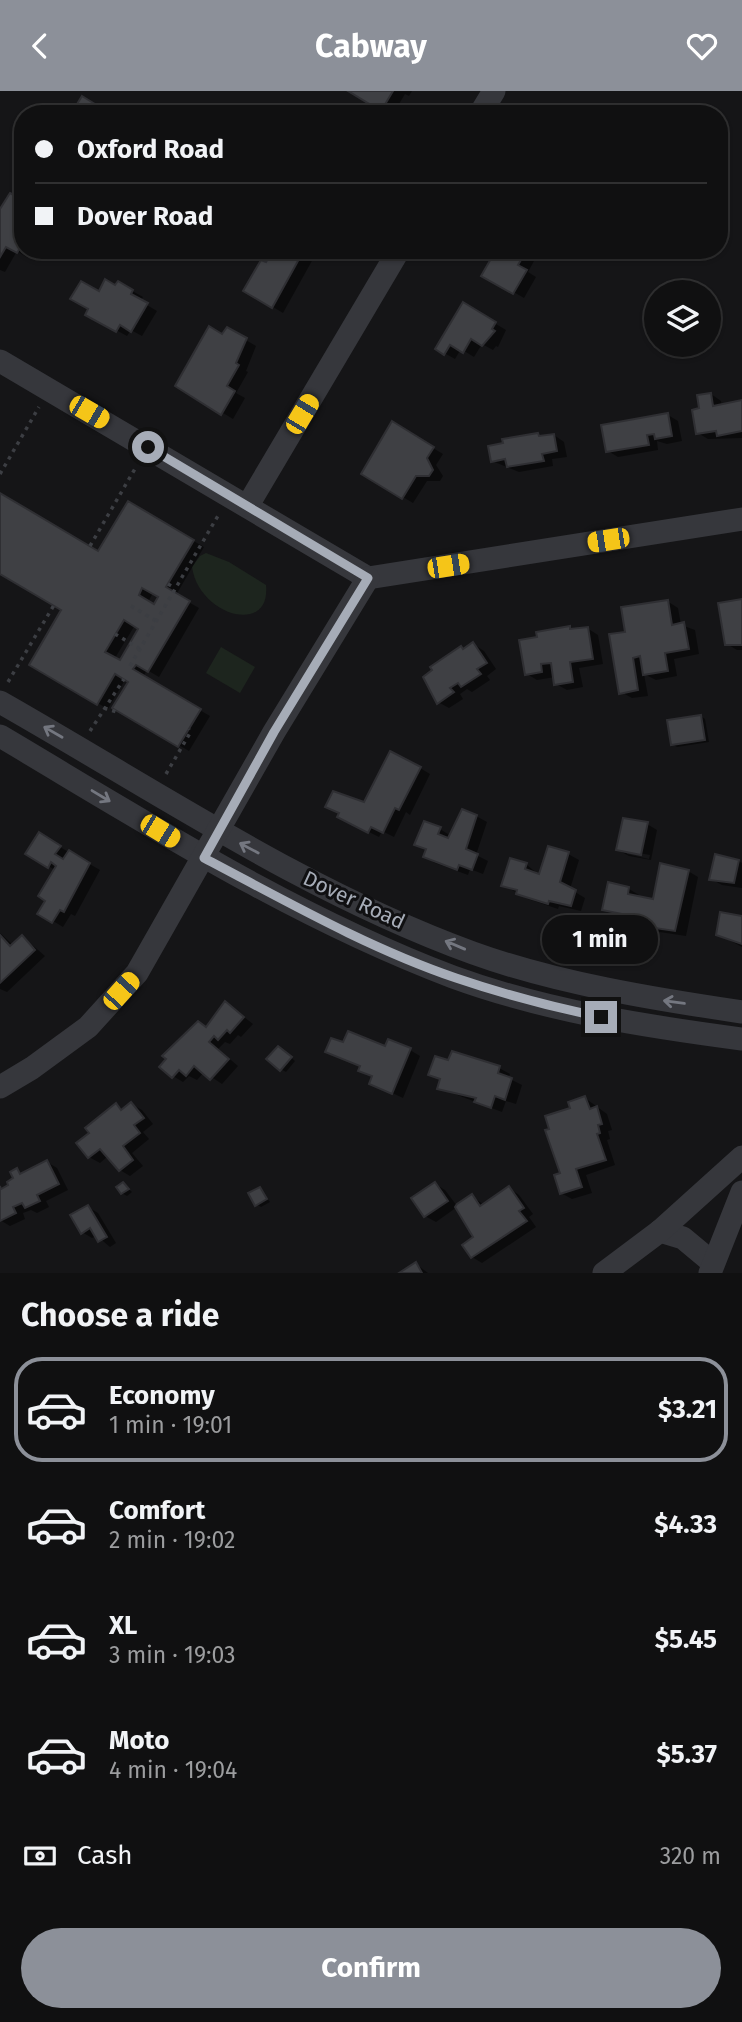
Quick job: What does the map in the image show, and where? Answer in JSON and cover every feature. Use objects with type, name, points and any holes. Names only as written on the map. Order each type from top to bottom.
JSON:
[{"type":"street","points":[[248,505],[394,259]]},
{"type":"street","points":[[0,361],[368,578],[742,519]]},
{"type":"street","points":[[0,1087],[32,1068],[88,1027],[129,982],[204,858],[274,732],[368,578]]},
{"type":"street","name":"Dover Road","points":[[2,695],[80,747],[156,791],[218,832],[346,899],[474,953],[645,998],[742,1012]]},
{"type":"street","name":"Dover Road","points":[[0,736],[204,858],[330,923],[455,978],[553,1007],[649,1027],[742,1039]]},
{"type":"street","points":[[604,1273],[660,1231],[742,1157]]},
{"type":"street","points":[[660,1231],[683,1238],[711,1268],[742,1192]]},
{"type":"path","points":[[0,474],[49,390]]},
{"type":"path","points":[[90,546],[148,447]]},
{"type":"path","points":[[130,666],[222,509]]},
{"type":"path","points":[[168,584],[175,589]]},
{"type":"path","points":[[2,695],[54,605]]},
{"type":"path","points":[[131,606],[156,621]]},
{"type":"path","points":[[115,634],[140,649]]},
{"type":"path","points":[[80,747],[124,679]]},
{"type":"path","points":[[104,708],[120,713]]},
{"type":"path","points":[[156,791],[190,733],[189,729]]},
{"type":"shaded area","points":[[206,553],[229,562],[266,585],[265,601],[258,611],[247,615],[233,613],[220,608],[207,598],[197,584],[192,567],[200,556]]},
{"type":"shaded area","points":[[221,647],[255,667],[240,693],[206,673]]},
{"type":"building","points":[[348,91],[393,91],[385,105],[371,105]]},
{"type":"building","points":[[82,96],[96,105],[76,105]]},
{"type":"building","points":[[10,193],[14,195],[14,251],[6,247],[0,257],[0,209]]},
{"type":"building","points":[[268,259],[299,259],[272,308],[243,291],[261,260],[266,262]]},
{"type":"building","points":[[491,259],[522,259],[518,265],[527,270],[513,294],[481,276]]},
{"type":"building","points":[[105,279],[115,285],[118,281],[133,290],[131,294],[148,303],[131,332],[120,325],[116,332],[85,315],[88,309],[70,299],[81,281],[99,291]]},
{"type":"building","points":[[463,302],[496,322],[492,329],[495,331],[482,346],[471,339],[463,353],[450,345],[444,355],[435,349]]},
{"type":"building","points":[[209,326],[222,334],[227,327],[247,338],[236,363],[239,365],[227,386],[235,391],[221,415],[175,386]]},
{"type":"building","points":[[711,393],[713,406],[742,400],[742,431],[717,436],[716,431],[696,434],[692,410],[699,408],[697,395]]},
{"type":"building","points":[[668,413],[672,436],[655,439],[654,434],[647,435],[649,445],[606,452],[601,425]]},
{"type":"building","points":[[392,421],[434,447],[427,458],[433,470],[429,476],[416,476],[402,499],[361,474]]},
{"type":"building","points":[[538,433],[539,436],[554,434],[557,451],[542,454],[544,461],[507,467],[505,459],[491,462],[488,446],[503,443],[502,439]]},
{"type":"building","points":[[0,493],[98,551],[128,501],[194,540],[166,587],[190,601],[148,672],[136,665],[133,669],[201,709],[178,747],[112,708],[128,682],[115,674],[97,705],[29,665],[61,610],[0,574]],"holes":[[[142,588],[158,597],[154,604],[139,595]],[[124,620],[138,629],[120,660],[105,652]]]},
{"type":"building","points":[[742,599],[742,645],[725,645],[718,603]]},
{"type":"building","points":[[668,600],[672,625],[684,622],[689,649],[665,653],[668,671],[643,675],[640,656],[633,658],[638,690],[619,694],[609,634],[625,632],[621,607]]},
{"type":"building","points":[[570,626],[570,629],[588,627],[593,659],[570,662],[573,682],[554,685],[551,663],[541,664],[542,672],[525,675],[519,640],[537,637],[536,632]]},
{"type":"building","points":[[473,642],[487,663],[477,669],[481,674],[461,687],[458,683],[450,688],[454,692],[437,704],[423,677],[432,670],[430,667],[461,646],[463,649]]},
{"type":"building","points":[[701,715],[705,740],[671,745],[667,720]]},
{"type":"building","points":[[390,751],[421,767],[399,810],[395,808],[383,833],[371,827],[368,833],[337,817],[339,813],[325,807],[333,791],[364,802]]},
{"type":"building","points":[[462,809],[477,815],[466,849],[478,854],[472,870],[459,865],[457,870],[423,857],[426,849],[414,845],[424,821],[441,827],[438,834],[448,838]]},
{"type":"building","points":[[623,818],[648,822],[641,855],[616,850]]},
{"type":"building","points":[[39,832],[61,846],[55,854],[63,859],[69,850],[90,863],[64,912],[60,910],[52,923],[37,914],[45,901],[38,896],[56,866],[51,862],[48,868],[25,854]]},
{"type":"building","points":[[548,846],[569,852],[560,882],[576,890],[571,906],[549,901],[548,904],[516,894],[517,890],[501,886],[510,858],[527,863],[525,869],[539,874]]},
{"type":"building","points":[[715,854],[739,860],[734,883],[709,880]]},
{"type":"building","points":[[660,863],[689,870],[675,931],[620,923],[622,914],[602,910],[608,882],[629,887],[628,894],[653,899]]},
{"type":"building","points":[[720,912],[742,916],[742,944],[716,935]]},
{"type":"building","points":[[0,935],[10,946],[22,935],[35,950],[0,983]]},
{"type":"building","points":[[225,1001],[244,1017],[230,1033],[227,1030],[218,1040],[214,1036],[209,1042],[229,1059],[210,1080],[194,1066],[186,1076],[179,1070],[172,1078],[159,1067],[166,1059],[162,1056],[198,1021],[206,1027]]},
{"type":"building","points":[[348,1031],[385,1046],[388,1039],[411,1048],[392,1094],[369,1084],[372,1076],[358,1071],[360,1066],[325,1052],[331,1038],[343,1042]]},
{"type":"building","points":[[278,1046],[292,1057],[280,1071],[266,1059]]},
{"type":"building","points":[[452,1051],[500,1066],[498,1073],[512,1078],[505,1100],[495,1096],[491,1108],[474,1102],[476,1098],[437,1089],[440,1079],[428,1075],[435,1056],[448,1060]]},
{"type":"building","points":[[585,1096],[590,1109],[597,1106],[602,1124],[598,1125],[600,1133],[597,1134],[606,1160],[576,1169],[582,1187],[560,1194],[554,1175],[560,1173],[545,1130],[549,1129],[545,1116],[570,1108],[568,1102]]},
{"type":"building","points":[[131,1102],[144,1118],[134,1125],[140,1133],[123,1146],[133,1160],[119,1171],[100,1149],[88,1158],[76,1143],[89,1133],[85,1128],[116,1103],[121,1110]]},
{"type":"building","points":[[47,1160],[59,1184],[37,1195],[40,1201],[25,1208],[22,1203],[13,1207],[16,1213],[0,1221],[0,1186],[1,1189],[8,1185],[7,1182],[13,1178],[10,1172],[17,1168],[20,1174]]},
{"type":"building","points":[[123,1182],[129,1189],[121,1194],[116,1187]]},
{"type":"building","points":[[435,1182],[448,1201],[424,1217],[411,1198]]},
{"type":"building","points":[[509,1186],[524,1208],[519,1211],[527,1221],[471,1258],[462,1245],[473,1237],[455,1207],[472,1194],[480,1206]]},
{"type":"building","points":[[260,1187],[267,1199],[255,1206],[248,1193]]},
{"type":"building","points":[[88,1205],[107,1237],[98,1242],[90,1228],[81,1234],[70,1215]]},
{"type":"building","points":[[416,1262],[422,1273],[399,1273]]},
{"type":"route","points":[[148,447],[368,578],[274,732],[204,858],[330,923],[455,978],[553,1007],[601,1017]]}]
